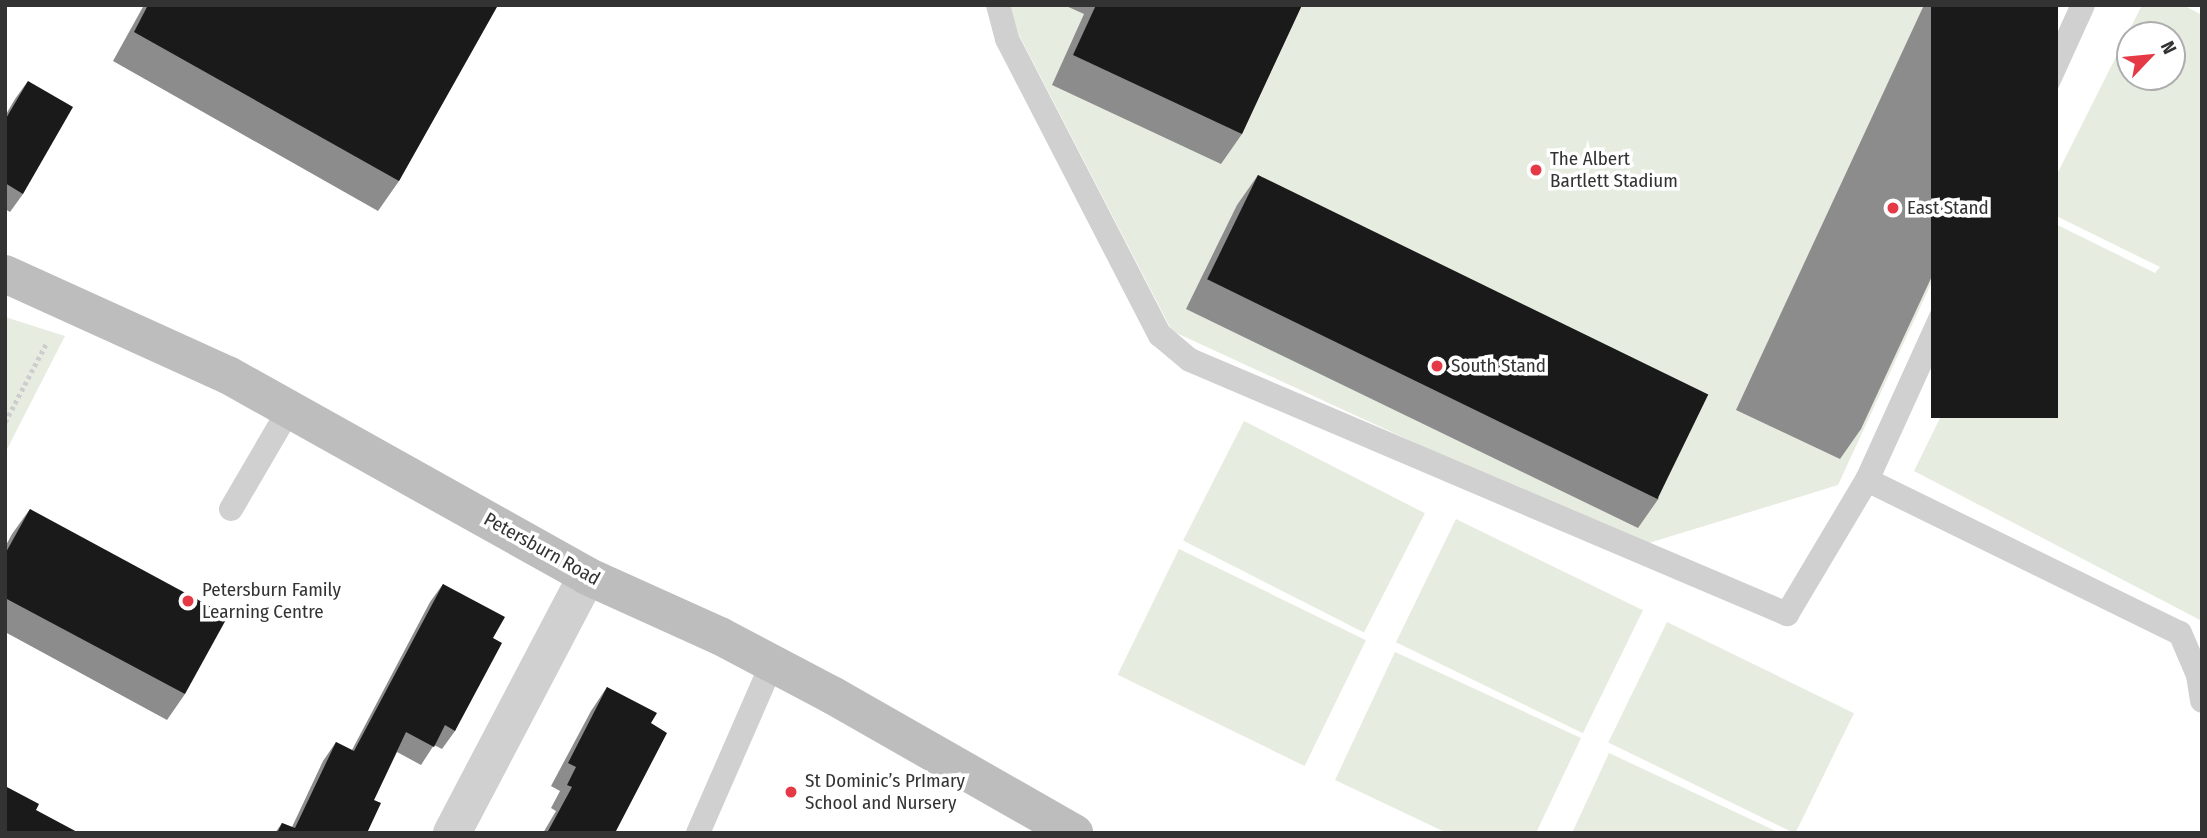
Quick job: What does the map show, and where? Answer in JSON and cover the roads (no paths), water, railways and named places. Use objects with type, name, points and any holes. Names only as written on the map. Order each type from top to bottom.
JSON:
[{"type":"main road","name":"Petersburn Road","points":[[5,274],[69,301],[289,408],[587,576],[772,664],[1074,833]]},
{"type":"street","points":[[452,833],[587,576]]},
{"type":"lane","points":[[998,5],[1007,39],[1160,335],[1190,360],[1787,614],[1867,480],[2083,5]]},
{"type":"lane","points":[[231,509],[289,408]]},
{"type":"lane","points":[[1867,480],[2180,633],[2198,675],[2202,701]]},
{"type":"lane","points":[[698,833],[772,664]]},
{"type":"place","name":"The Albert Bartlett Stadium","points":[[1536,170]]},
{"type":"place","name":"East Stand","points":[[1893,208]]},
{"type":"place","name":"South Stand","points":[[1437,366]]},
{"type":"place","name":"Petersburn Family Learning Centre","points":[[188,601]]},
{"type":"place","name":"St Dominic’s PrImary School and Nursery","points":[[791,792]]}]
